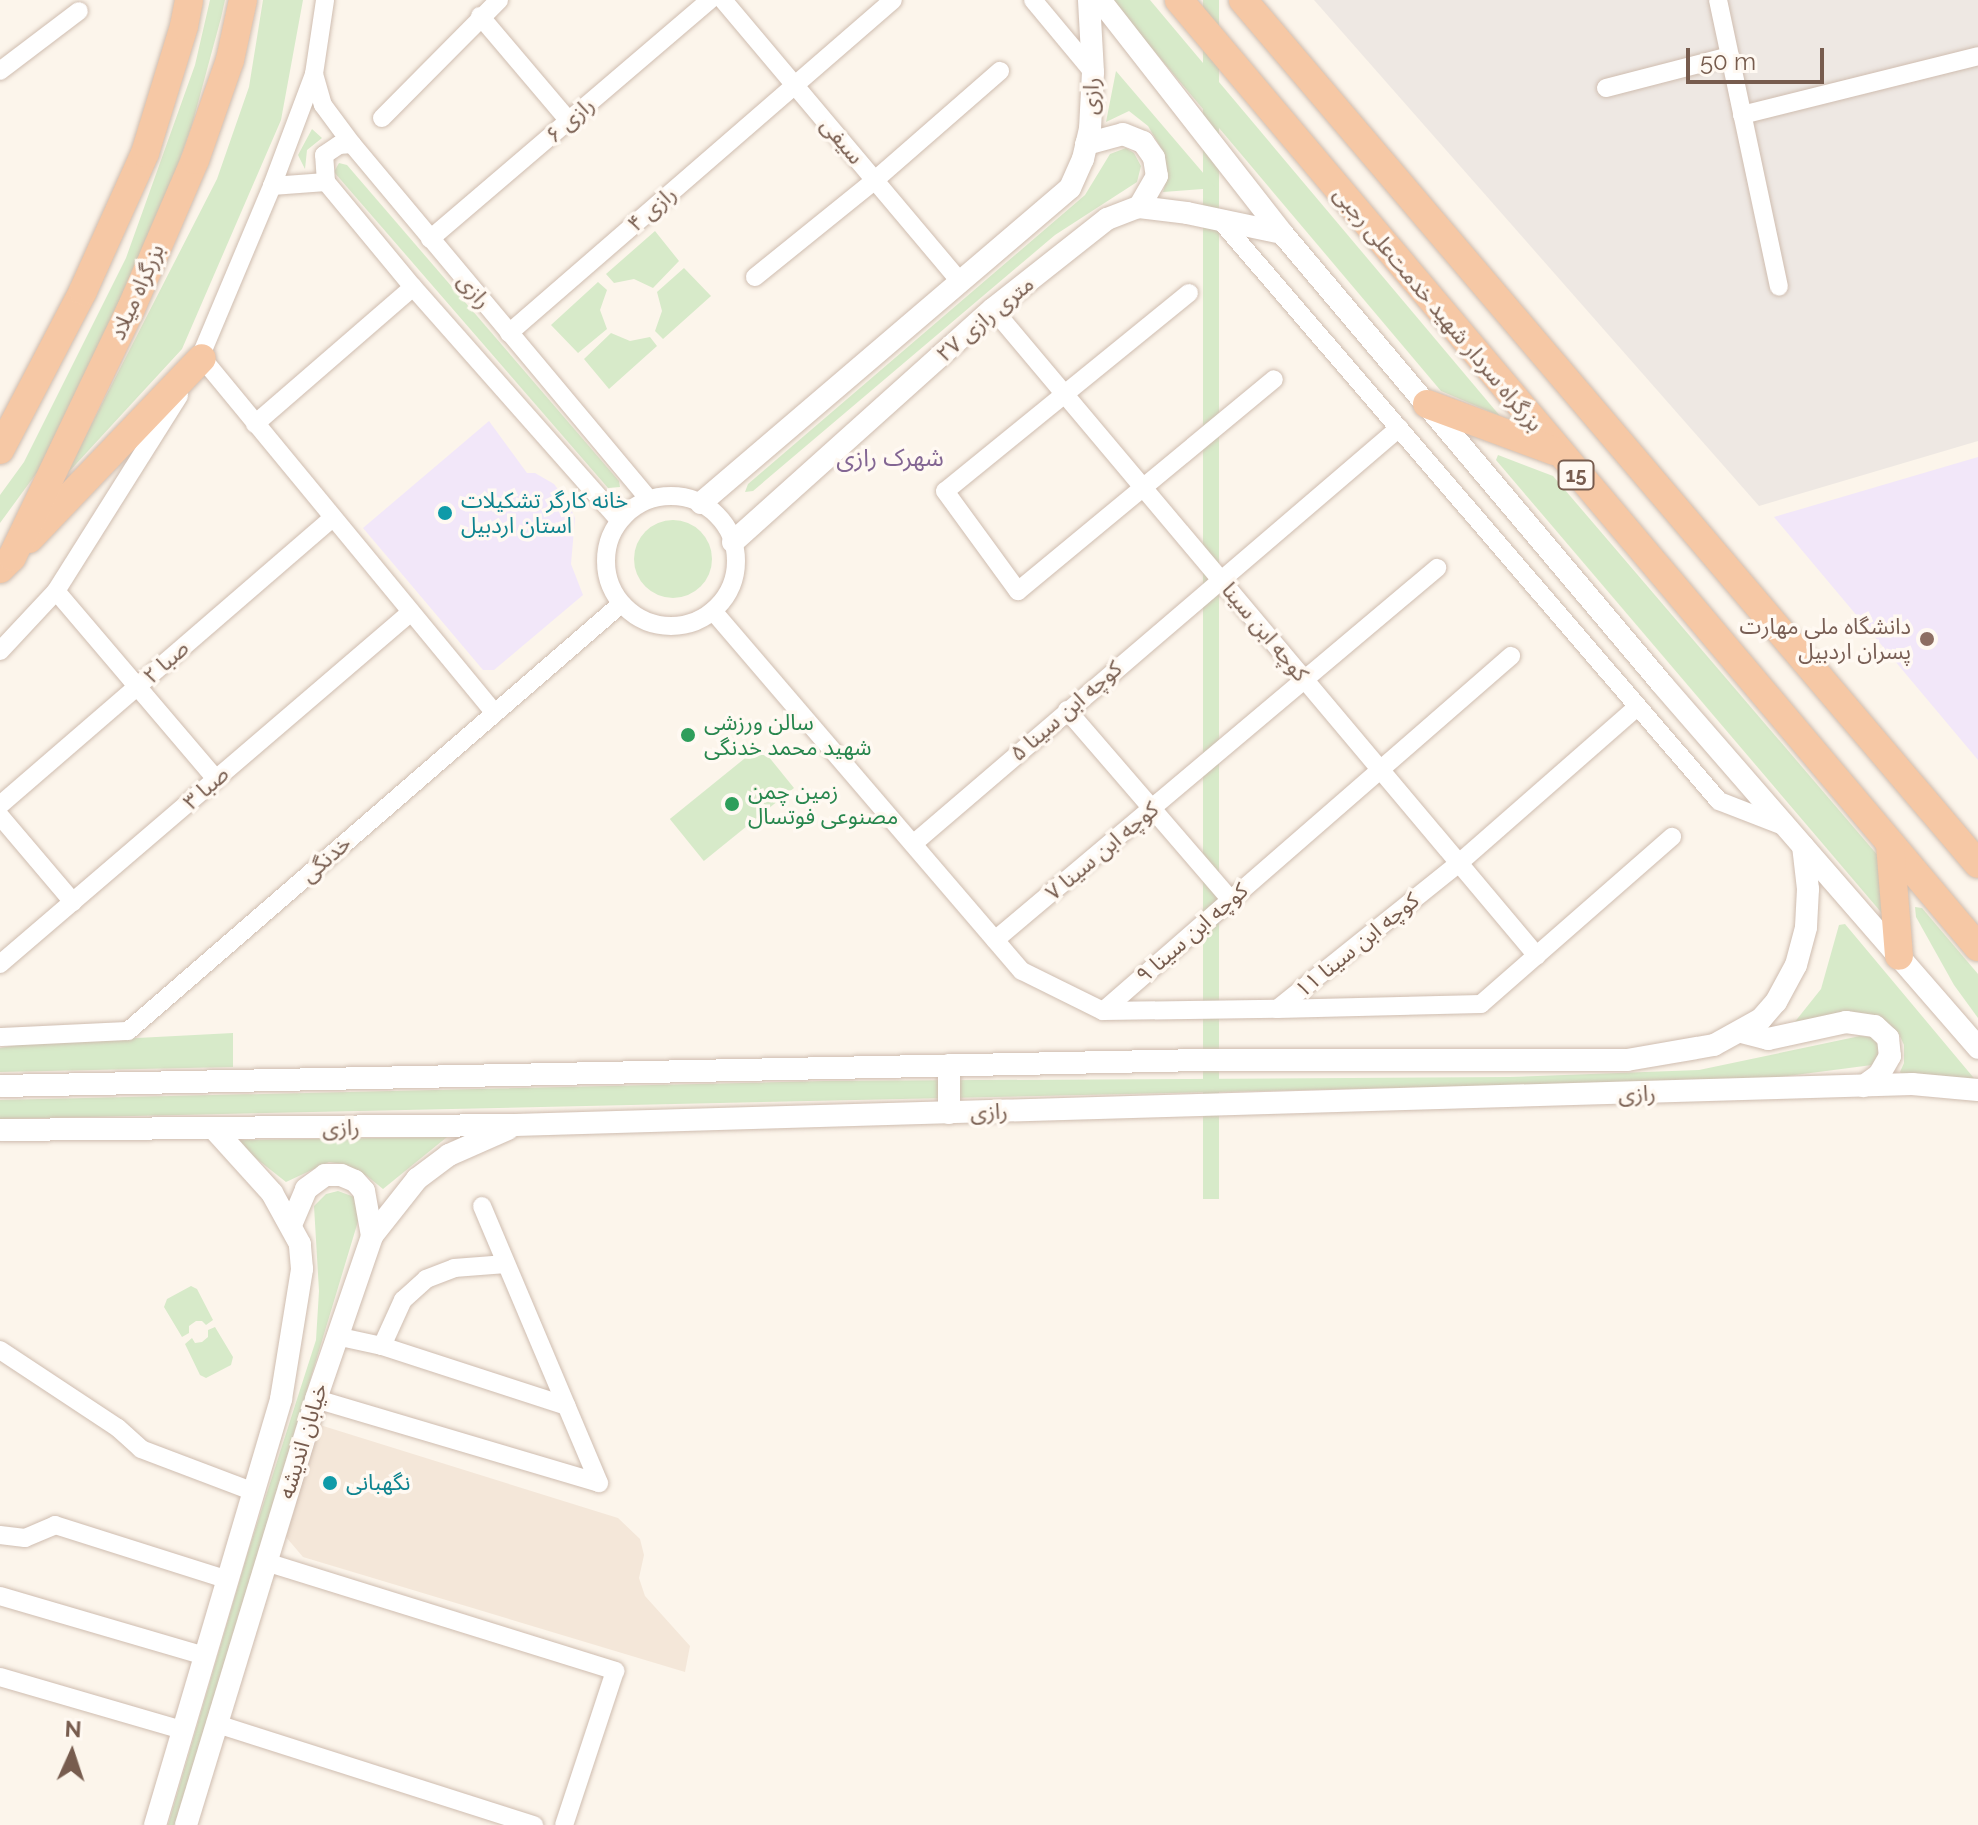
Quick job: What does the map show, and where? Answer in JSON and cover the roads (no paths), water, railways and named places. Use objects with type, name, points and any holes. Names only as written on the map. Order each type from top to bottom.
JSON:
[{"type":"highway","points":[[0,450],[83,291],[145,153],[189,0]]},
{"type":"highway","name":"بزرگراه میلاد","points":[[6,563],[130,311],[195,160],[230,60],[243,0]]},
{"type":"highway","name":"بزرگراه سردار شهید خدمت‌علی رجبی","points":[[1179,0],[1557,452],[1978,947]]},
{"type":"highway","name":"15","points":[[1243,0],[1978,864]]},
{"type":"highway","points":[[6,563],[202,358]]},
{"type":"highway","points":[[1427,404],[1557,452]]},
{"type":"highway","points":[[1890,844],[1899,956]]},
{"type":"street","points":[[0,651],[56,591],[202,358],[314,74],[325,0]]},
{"type":"street","points":[[382,118],[499,0]]},
{"type":"street","name":"رازی ۶","points":[[430,239],[710,0]]},
{"type":"street","name":"سیفی","points":[[723,0],[960,281]]},
{"type":"street","name":"رازی ۴","points":[[509,333],[893,0]]},
{"type":"street","points":[[1033,0],[1093,72]]},
{"type":"street","name":"رازی","points":[[1070,188],[1086,144],[1093,72],[1089,0]]},
{"type":"street","points":[[1100,0],[1282,233],[1978,1048]]},
{"type":"street","points":[[1718,0],[1779,287]]},
{"type":"street","points":[[0,71],[79,11]]},
{"type":"street","points":[[480,16],[569,121]]},
{"type":"street","points":[[1606,88],[1730,56]]},
{"type":"street","points":[[1742,115],[1978,56]]},
{"type":"street","points":[[755,277],[875,180],[1000,71]]},
{"type":"street","name":"رازی","points":[[314,74],[323,105],[352,144],[649,499]]},
{"type":"street","points":[[1086,144],[1123,134],[1143,142],[1154,158],[1157,176],[1139,207],[1282,233]]},
{"type":"street","points":[[272,186],[326,182],[324,155],[339,145],[352,144]]},
{"type":"street","name":"رازی","points":[[326,182],[413,287],[619,520]]},
{"type":"street","name":"۲۷ متری رازی","points":[[701,503],[1070,188]]},
{"type":"street","name":"۲۷ متری رازی","points":[[733,542],[993,309],[1107,219],[1139,207]]},
{"type":"street","points":[[1220,220],[1719,801],[1796,837]]},
{"type":"street","points":[[255,424],[413,287]]},
{"type":"street","points":[[1189,293],[945,491],[1018,591],[1274,379]]},
{"type":"street","name":"کوچه ابن سینا","points":[[993,309],[1537,956]]},
{"type":"street","points":[[202,358],[495,713]]},
{"type":"street","name":"کوچه ابن سینا ۵","points":[[913,844],[1399,428]]},
{"type":"street","points":[[684,497],[701,503],[715,513],[733,542],[736,561],[733,580],[713,611],[696,622],[666,625],[637,617],[621,604],[610,585],[605,563],[608,540],[619,520],[649,499],[684,497]]},
{"type":"street","name":"صبا ۲","points":[[0,805],[332,518]]},
{"type":"street","name":"کوچه ابن سینا ۷","points":[[995,940],[1437,568]]},
{"type":"street","points":[[56,591],[216,779]]},
{"type":"street","name":"خدنگی","points":[[0,1037],[128,1031],[621,604]]},
{"type":"street","points":[[713,611],[1022,971],[1103,1011]]},
{"type":"street","name":"صبا ۳","points":[[0,964],[411,612]]},
{"type":"street","name":"کوچه ابن سینا ۹","points":[[1103,1011],[1511,656]]},
{"type":"street","name":"کوچه ابن سینا ۱۱","points":[[1103,1011],[1277,1009],[1459,863],[1636,708]]},
{"type":"street","points":[[1067,710],[1150,810],[1231,900]]},
{"type":"street","points":[[0,816],[73,902]]},
{"type":"street","points":[[1277,1009],[1481,1004],[1672,837]]},
{"type":"street","name":"رازی","points":[[0,1086],[949,1065],[1627,1060],[1714,1045],[1761,1019],[1776,1002],[1796,965],[1806,927],[1808,889],[1796,837]]},
{"type":"street","points":[[1742,1032],[1768,1039],[1846,1022],[1875,1026],[1888,1038],[1890,1056],[1879,1075],[1864,1086]]},
{"type":"street","points":[[949,1065],[949,1113]]},
{"type":"street","name":"رازی","points":[[0,1130],[515,1125],[1912,1084],[1978,1090]]},
{"type":"street","name":"خیابان اندیشه","points":[[186,1825],[316,1399],[372,1236],[417,1179],[449,1155],[515,1125]]},
{"type":"street","name":"خیابان اندیشه","points":[[155,1825],[281,1399],[302,1269],[300,1244],[272,1193],[215,1130]]},
{"type":"street","points":[[291,1225],[306,1189],[325,1175],[341,1175],[355,1181],[364,1191],[372,1236]]},
{"type":"street","points":[[316,1399],[599,1483],[482,1206]]},
{"type":"street","points":[[382,1346],[403,1300],[426,1279],[454,1268],[506,1264]]},
{"type":"street","points":[[336,1336],[382,1346],[567,1406]]},
{"type":"street","points":[[0,1350],[118,1428],[141,1449],[254,1492]]},
{"type":"street","points":[[0,1535],[25,1538],[55,1525],[228,1580]]},
{"type":"street","points":[[266,1562],[615,1671],[564,1825]]},
{"type":"street","points":[[0,1596],[205,1656]]},
{"type":"street","points":[[0,1677],[183,1730]]},
{"type":"street","points":[[217,1724],[534,1825]]},
{"type":"place","name":"خانه کارگر تشکیلات استان اردبیل","points":[[445,513]]},
{"type":"place","name":"دانشگاه ملی مهارت پسران اردبیل","points":[[1927,639]]},
{"type":"place","name":"سالن ورزشی شهید محمد خدنگی","points":[[688,735]]},
{"type":"place","name":"زمین چمن مصنوعی فوتسال","points":[[732,804]]},
{"type":"place","name":"نگهبانی","points":[[330,1483]]},
{"type":"district","name":"شهرک رازی","points":[[890,458]]}]
